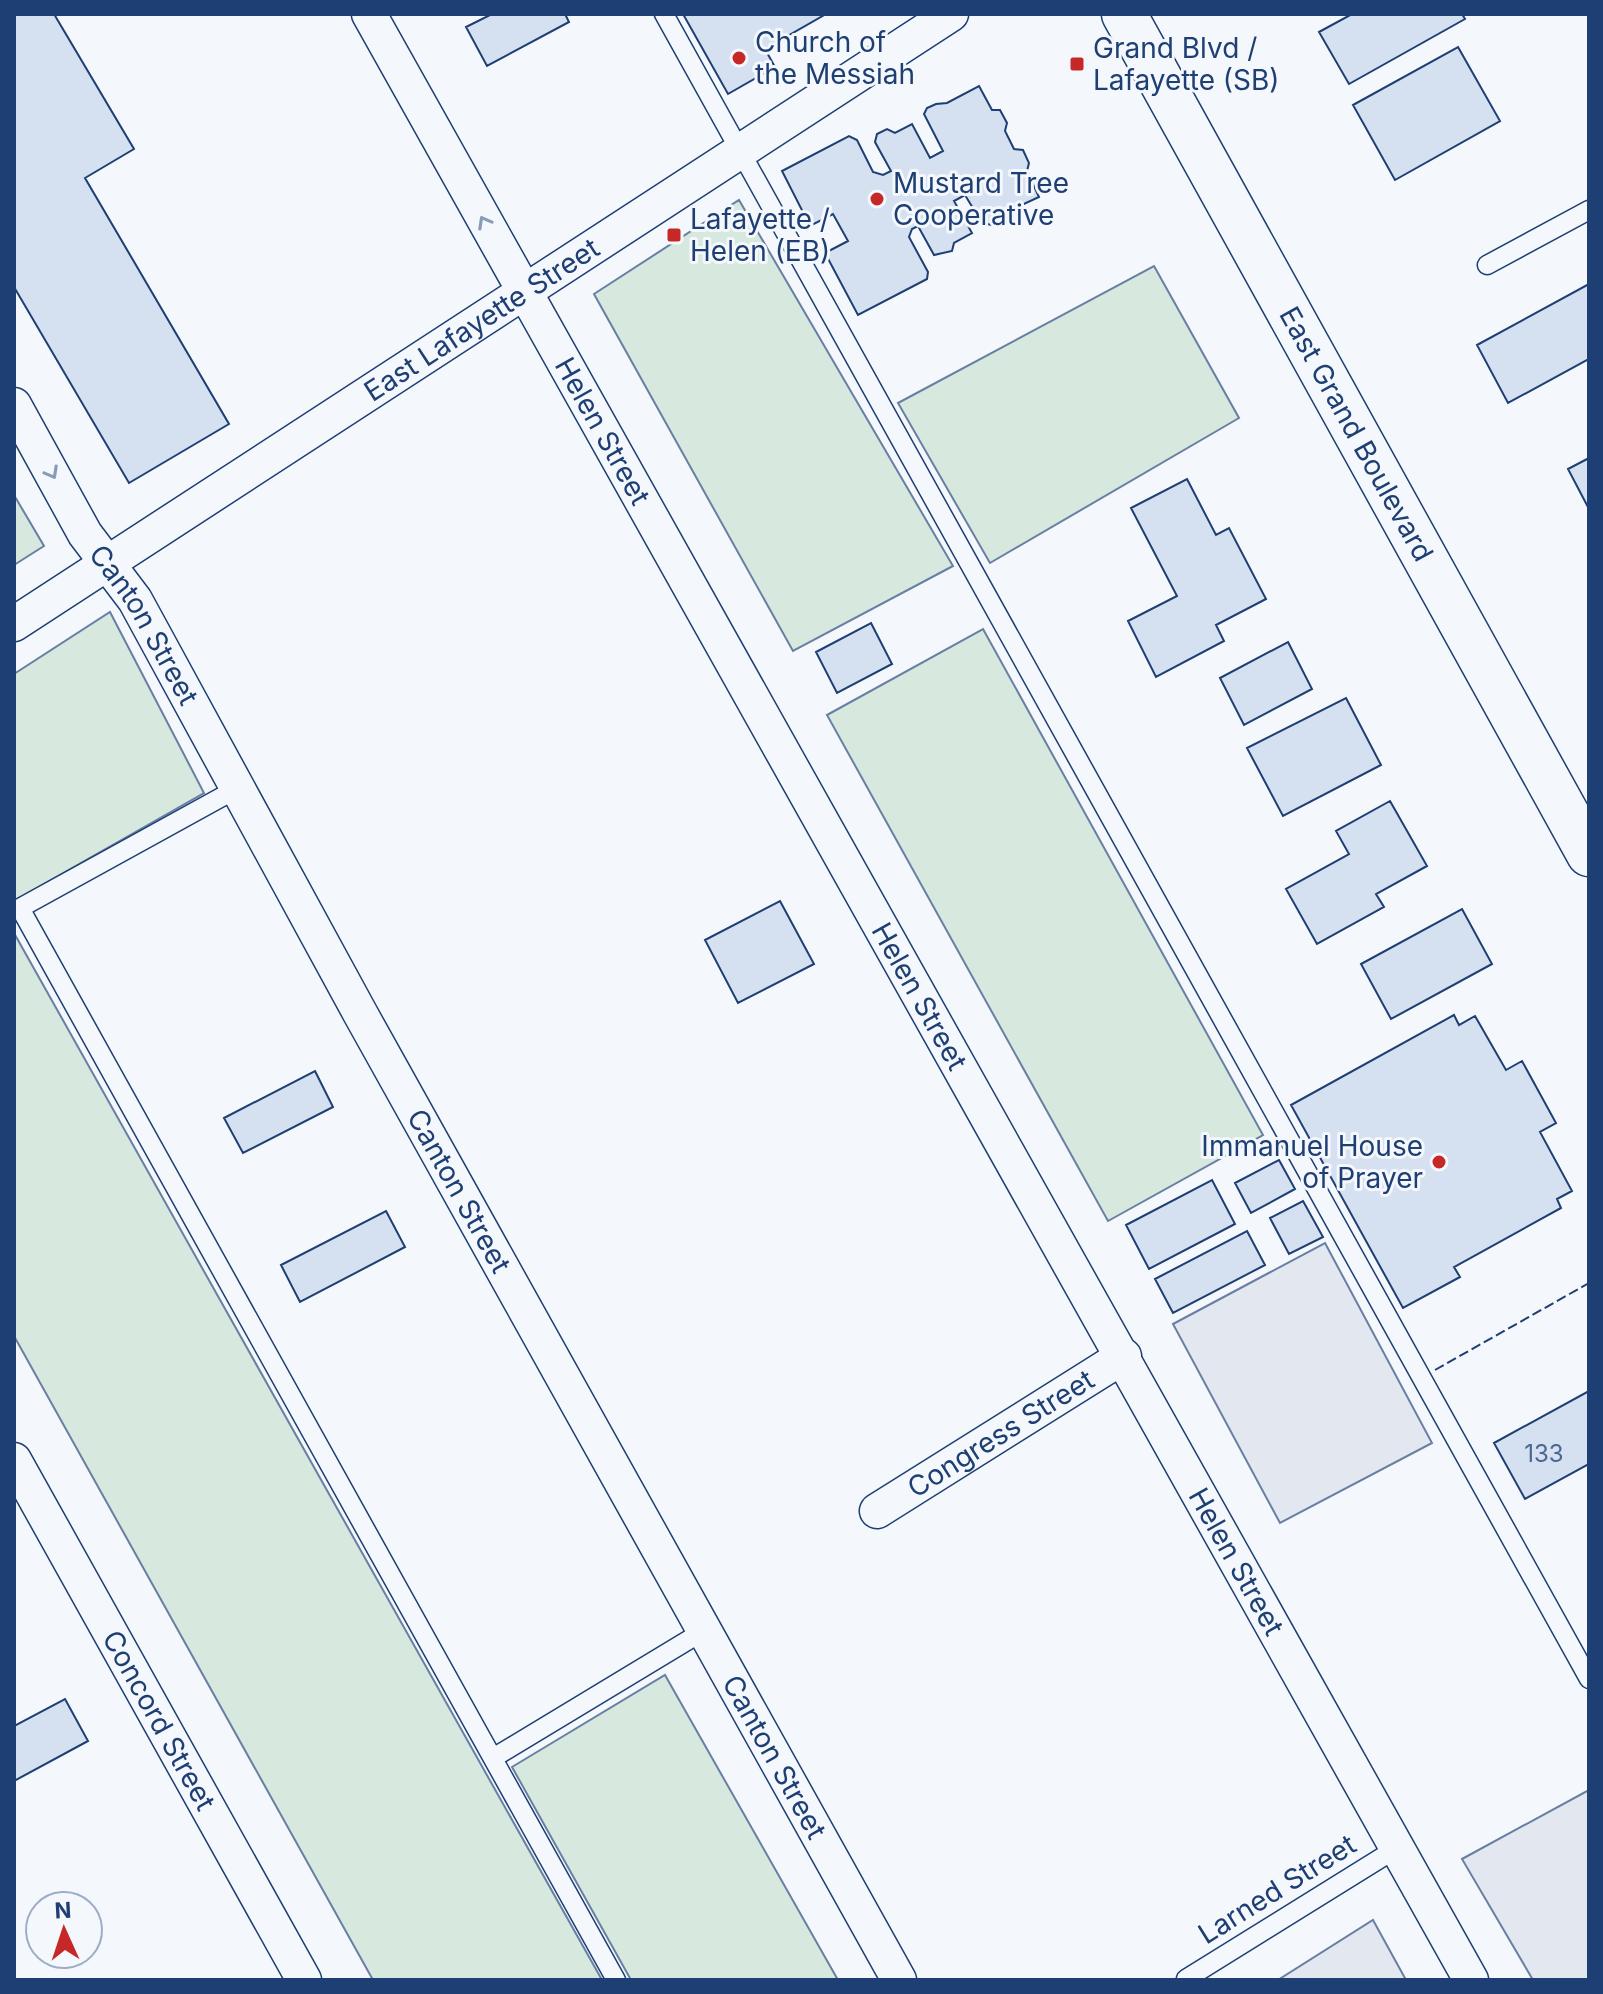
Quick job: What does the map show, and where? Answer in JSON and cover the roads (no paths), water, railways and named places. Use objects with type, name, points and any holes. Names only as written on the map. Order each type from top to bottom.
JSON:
[{"type":"main road","name":"East Grand Boulevard","points":[[1124,14],[1589,854]]},
{"type":"street","name":"Helen Street","points":[[369,14],[1124,1356],[1471,1980]]},
{"type":"street","name":"East Lafayette Street","points":[[14,624],[951,14]]},
{"type":"street","name":"Canton Street","points":[[14,405],[85,534],[135,600],[360,1013],[899,1980]]},
{"type":"street","name":"Congress Street","points":[[877,1511],[1124,1356]]},
{"type":"street","name":"Concord Street","points":[[14,1460],[304,1980]]},
{"type":"lane","points":[[664,14],[1589,1679]]},
{"type":"lane","points":[[1487,265],[1589,210]]},
{"type":"lane","points":[[238,788],[20,908],[616,1980]]},
{"type":"lane","points":[[493,1758],[705,1630]]},
{"type":"lane","name":"Larned Street","points":[[1186,1979],[1397,1848]]},
{"type":"place","name":"Church of the Messiah","points":[[739,58]]},
{"type":"place","name":"Grand Blvd / Lafayette (SB)","points":[[1077,64]]},
{"type":"place","name":"Mustard Tree Cooperative","points":[[877,199]]},
{"type":"place","name":"Lafayette / Helen (EB)","points":[[674,235]]},
{"type":"place","name":"Immanuel House of Prayer","points":[[1439,1162]]}]
